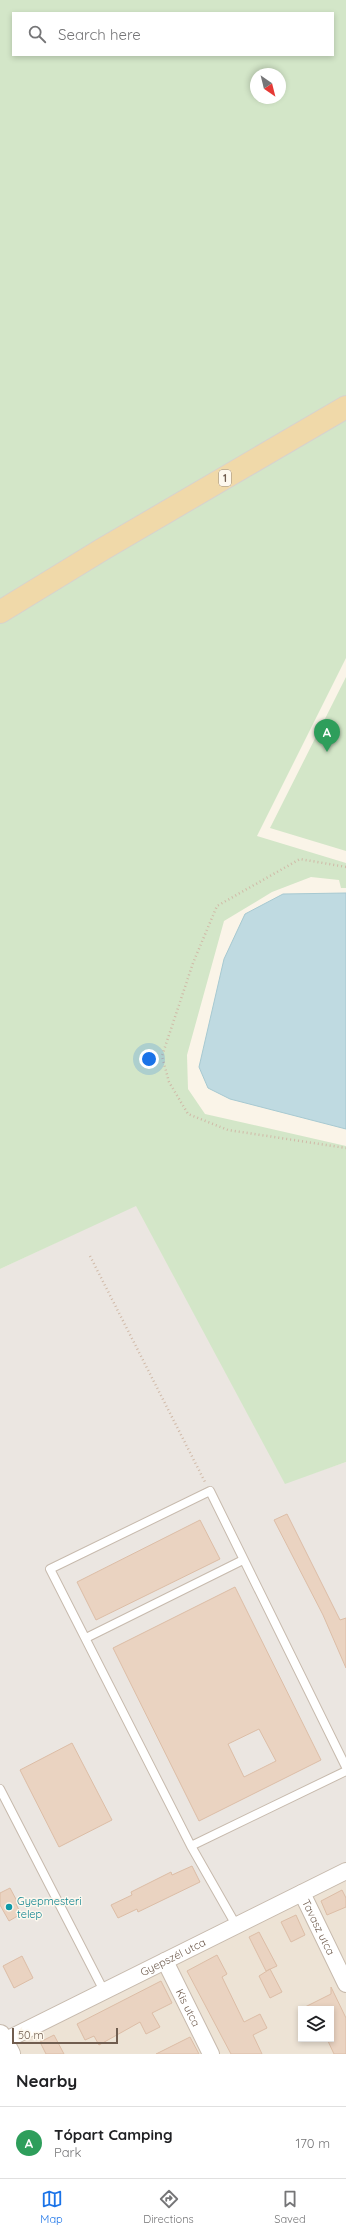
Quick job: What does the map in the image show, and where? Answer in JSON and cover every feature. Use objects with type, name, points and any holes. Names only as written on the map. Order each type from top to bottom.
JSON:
[{"type":"main road","name":"1","points":[[0,612],[103,549],[346,407]]},
{"type":"street","name":"Gyepszél utca","points":[[3,2043],[236,1924],[346,1871]]},
{"type":"street","name":"Tavasz utca","points":[[302,1892],[346,1984]]},
{"type":"street","name":"Kis utca","points":[[165,1961],[212,2054]]},
{"type":"lane","points":[[236,1924],[191,1846],[50,1569],[210,1491],[346,1767]]},
{"type":"lane","points":[[86,1638],[243,1560]]},
{"type":"lane","points":[[191,1846],[346,1770]]},
{"type":"lane","points":[[0,1789],[104,1991]]},
{"type":"path","points":[[346,866],[300,859],[217,906],[193,963],[162,1056],[169,1082],[188,1114],[228,1130],[346,1148]]},
{"type":"path","points":[[90,1256],[210,1491]]},
{"type":"shaded area","points":[[136,1205],[285,1483],[346,1462],[346,1866],[0,2041],[0,1269]]},
{"type":"shaded area","points":[[346,1866],[346,2054],[0,2054],[0,2041]]},
{"type":"green space","points":[[0,0],[346,0],[346,658],[257,836],[346,863],[346,888],[341,888],[339,880],[311,877],[272,892],[224,921],[187,1055],[188,1089],[205,1114],[346,1146],[346,1462],[285,1484],[136,1206],[0,1269]]},
{"type":"green space","points":[[346,677],[346,851],[270,828]]},
{"type":"water","points":[[346,893],[346,1129],[230,1099],[208,1088],[199,1067],[224,959],[245,914],[283,894]]},
{"type":"building","points":[[287,1514],[340,1620],[346,1618],[346,1668],[323,1615],[274,1520]]},
{"type":"building","points":[[200,1520],[220,1559],[96,1620],[77,1582]]},
{"type":"building","points":[[235,1587],[321,1760],[199,1821],[113,1648]],"holes":[[[259,1729],[276,1761],[244,1777],[228,1744]]]},
{"type":"building","points":[[72,1743],[112,1820],[59,1847],[20,1770]]},
{"type":"building","points":[[192,1866],[200,1882],[138,1912],[137,1909],[118,1918],[111,1905],[132,1895],[131,1892],[171,1872],[172,1875]]},
{"type":"building","name":"Gyepmesteri telep","points":[[10,1888],[18,1903],[16,1904],[21,1914],[9,1921],[0,1905],[0,1893]]},
{"type":"building","points":[[342,1890],[346,1898],[346,1907],[327,1915],[321,1901]]},
{"type":"building","points":[[296,1915],[305,1935],[291,1942],[281,1922]]},
{"type":"building","points":[[259,1932],[277,1966],[266,1971],[249,1937]]},
{"type":"building","points":[[217,1955],[227,1974],[222,1977],[244,2022],[260,2014],[267,2028],[253,2035],[262,2054],[231,2054],[187,1971]]},
{"type":"building","points":[[22,1956],[33,1978],[14,1988],[3,1966]]},
{"type":"building","points":[[270,1969],[282,1992],[270,1998],[259,1976]]},
{"type":"building","points":[[161,1981],[172,2003],[152,2013],[160,2027],[146,2034],[140,2022],[99,2045],[94,2036],[85,2040],[77,2024]]},
{"type":"building","points":[[331,1987],[346,2018],[346,2054],[334,2054],[328,2042],[334,2042],[334,2006],[307,2006],[331,1994]]},
{"type":"building","points":[[54,2035],[64,2054],[46,2054],[40,2042]]},
{"type":"building","points":[[190,2037],[199,2054],[156,2054]]},
{"type":"place","name":"Tópart Camping","points":[[327,752]]},
{"type":"place","name":"Gyepmesteri telep","points":[[9,1907]]}]
